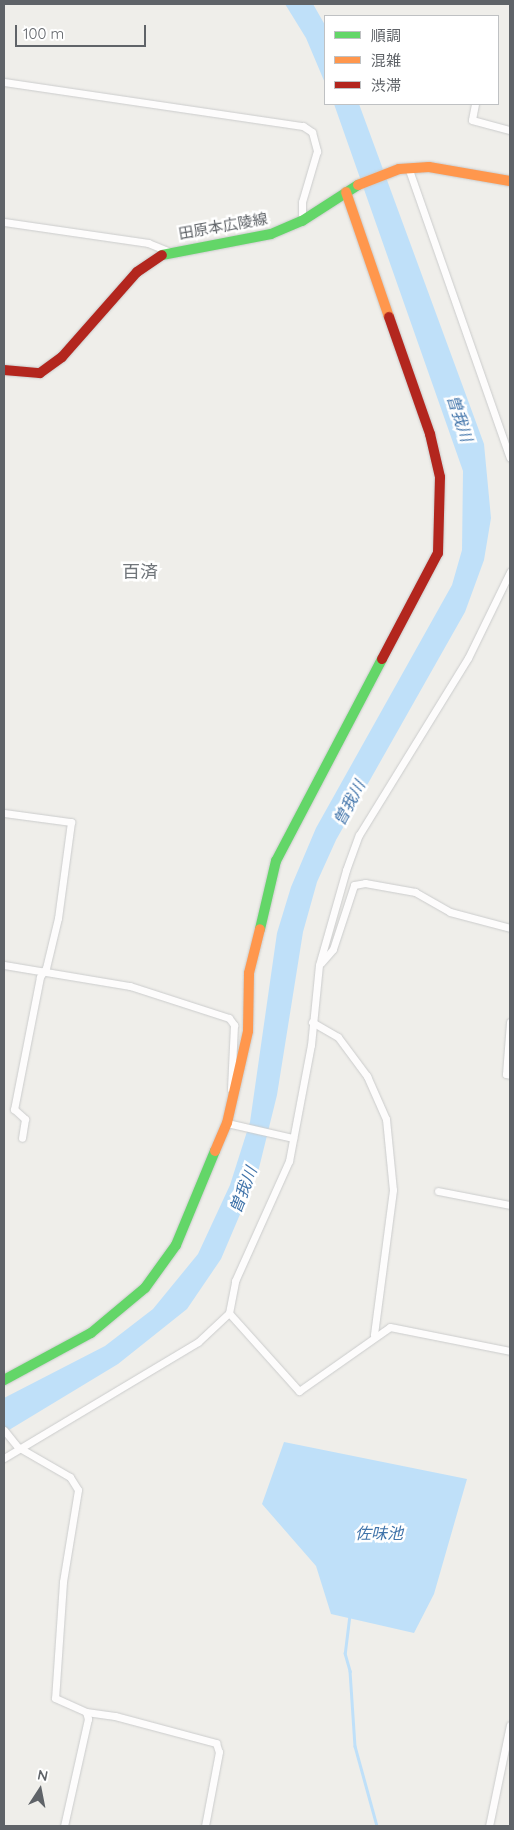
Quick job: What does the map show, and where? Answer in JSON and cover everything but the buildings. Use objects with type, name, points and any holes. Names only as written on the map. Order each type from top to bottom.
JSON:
[{"type":"street","points":[[4,82],[303,126],[312,132],[317,151],[302,202],[302,221]]},
{"type":"street","points":[[475,105],[472,120],[510,130]]},
{"type":"street","points":[[404,168],[510,458]]},
{"type":"street","name":"田原本広陵線","points":[[4,370],[40,373],[62,357],[136,272],[168,251],[271,234],[302,221],[358,186],[404,168],[437,168],[510,181]]},
{"type":"street","points":[[231,1102],[248,1031],[249,973],[276,861],[301,807],[427,580],[438,553],[440,477],[430,434],[346,192]]},
{"type":"street","points":[[4,222],[148,243],[168,251]]},
{"type":"street","points":[[4,1458],[16,1446],[198,1342],[229,1313],[235,1281],[278,1189],[312,1022],[319,965],[359,835],[468,658],[510,572]]},
{"type":"street","points":[[4,813],[71,822],[58,918],[42,973],[14,1109],[25,1119],[22,1138]]},
{"type":"street","points":[[319,965],[333,949],[354,885],[365,883],[415,892],[450,912],[510,928]]},
{"type":"street","points":[[4,965],[42,973],[130,986],[229,1018],[234,1025],[230,1124],[180,1237],[145,1288],[91,1333],[4,1380]]},
{"type":"street","points":[[312,1022],[344,1045],[368,1076],[386,1119],[393,1190],[374,1335]]},
{"type":"street","points":[[510,1022],[506,1074],[510,1075]]},
{"type":"street","points":[[230,1124],[290,1137]]},
{"type":"street","points":[[438,1191],[510,1205]]},
{"type":"street","points":[[229,1313],[299,1391],[374,1335],[390,1326],[510,1351]]},
{"type":"street","points":[[4,1430],[16,1446],[70,1477],[78,1490],[63,1582],[53,1686],[55,1698],[86,1712],[115,1716],[216,1743],[219,1752],[205,1826]]},
{"type":"street","points":[[64,1826],[88,1719],[86,1712]]},
{"type":"street","points":[[489,1826],[510,1725]]},
{"type":"water","points":[[285,4],[313,4],[324,23],[324,81],[306,38]]},
{"type":"water","name":"曽我川","points":[[334,105],[359,105],[484,444],[491,518],[484,560],[465,612],[336,840],[317,882],[303,932],[277,1095],[258,1172],[221,1259],[187,1309],[118,1364],[4,1433],[4,1398],[105,1346],[153,1309],[198,1254],[230,1185],[250,1122],[277,933],[291,887],[316,828],[452,585],[462,550],[463,471]]},
{"type":"water","name":"佐味池","points":[[284,1442],[467,1479],[434,1594],[414,1633],[331,1614],[316,1566],[262,1504]]},
{"type":"waterway","points":[[350,1615],[345,1653],[350,1671],[355,1746],[377,1826]]},
{"type":"traffic: fast","points":[[162,255],[271,234],[302,221],[358,185]]},
{"type":"traffic: fast","points":[[260,929],[276,861],[382,659]]},
{"type":"traffic: fast","points":[[4,1380],[91,1333],[145,1288],[176,1245],[215,1151]]},
{"type":"traffic: slow","points":[[358,185],[399,169],[429,167],[510,181]]},
{"type":"traffic: slow","points":[[346,192],[389,317]]},
{"type":"traffic: slow","points":[[215,1151],[227,1123],[248,1031],[249,973],[260,929]]},
{"type":"traffic: jam","points":[[4,370],[40,373],[62,357],[137,272],[162,255]]},
{"type":"traffic: jam","points":[[382,659],[438,553],[440,477],[430,434],[389,317]]},
{"type":"district","name":"百済","points":[[140,572]]}]
